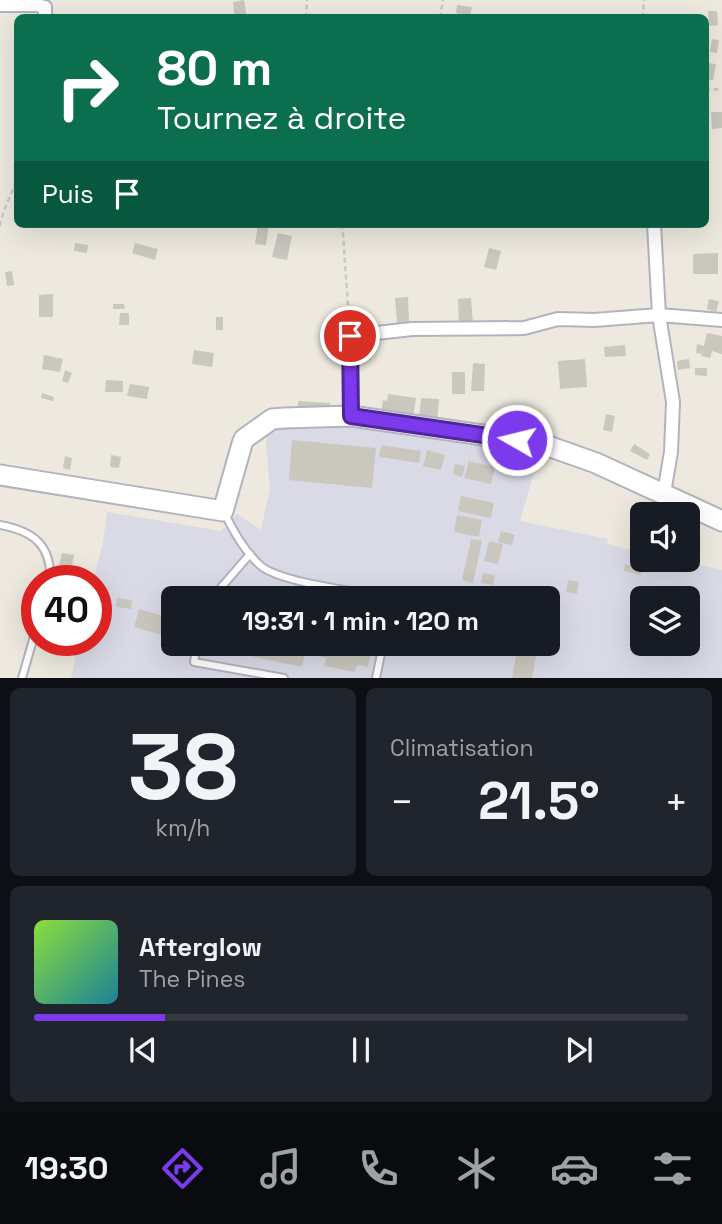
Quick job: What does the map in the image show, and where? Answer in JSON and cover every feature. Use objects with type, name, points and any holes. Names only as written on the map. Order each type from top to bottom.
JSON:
[{"type":"street","points":[[0,5],[36,5],[45,8],[45,14]]},
{"type":"street","points":[[654,228],[659,315],[673,402],[671,452],[664,494]]},
{"type":"street","points":[[351,416],[350,336],[412,329],[524,328],[558,319],[594,320],[659,315],[722,320]]},
{"type":"street","points":[[0,475],[223,511],[244,439],[261,426],[272,419],[351,416],[540,444],[596,463],[722,521]]},
{"type":"lane","points":[[223,511],[262,568],[284,577],[330,586]]},
{"type":"lane","points":[[0,525],[15,528],[35,538],[47,551],[49,565]]},
{"type":"lane","points":[[222,586],[250,554]]},
{"type":"lane","points":[[22,678],[28,656]]},
{"type":"lane","points":[[195,656],[194,662],[284,678]]},
{"type":"lane","points":[[376,678],[381,656]]},
{"type":"path","points":[[0,226],[14,188]]},
{"type":"path","points":[[342,228],[350,336]]},
{"type":"shaded area","points":[[328,422],[436,434],[539,454],[520,521],[608,539],[607,544],[630,549],[630,572],[700,572],[700,565],[722,570],[722,678],[71,678],[76,656],[112,656],[112,565],[97,565],[107,512],[221,531],[237,514],[261,530],[270,488],[267,434],[273,427]]},
{"type":"building","points":[[244,0],[246,14],[234,14],[233,2]]},
{"type":"building","points":[[457,5],[472,7],[470,14],[456,13]]},
{"type":"building","points":[[708,11],[717,11],[718,25],[709,26]]},
{"type":"building","points":[[712,39],[719,40],[717,53],[710,52]]},
{"type":"building","points":[[709,63],[716,64],[713,80],[709,80]]},
{"type":"building","points":[[711,112],[722,112],[722,128],[712,129]]},
{"type":"building","points":[[257,228],[268,228],[266,245],[255,244]]},
{"type":"building","points":[[278,233],[292,236],[287,260],[272,257]]},
{"type":"building","points":[[75,243],[88,245],[87,253],[74,251]]},
{"type":"building","points":[[135,243],[158,249],[155,260],[132,253]]},
{"type":"building","points":[[489,248],[501,251],[496,270],[484,267]]},
{"type":"building","points":[[718,253],[718,274],[693,274],[693,254]]},
{"type":"building","points":[[12,271],[14,285],[7,286],[5,272]]},
{"type":"building","points":[[53,294],[53,317],[39,317],[39,295]]},
{"type":"building","points":[[408,297],[409,323],[397,324],[395,298]]},
{"type":"building","points":[[471,298],[473,325],[459,326],[458,299]]},
{"type":"building","points":[[709,299],[719,301],[716,312],[707,309]]},
{"type":"building","points":[[113,304],[124,304],[125,309],[113,309]]},
{"type":"building","points":[[120,313],[129,313],[129,325],[119,325]]},
{"type":"building","points":[[216,317],[223,317],[223,330],[216,330]]},
{"type":"building","points":[[707,333],[722,336],[722,354],[712,351],[710,358],[696,353],[697,344],[704,346]]},
{"type":"building","points":[[625,345],[626,356],[605,357],[604,347]]},
{"type":"building","points":[[194,350],[214,353],[212,367],[192,364]]},
{"type":"building","points":[[44,355],[63,359],[60,372],[42,369]]},
{"type":"building","points":[[585,359],[587,387],[560,389],[558,361]]},
{"type":"building","points":[[689,359],[690,368],[678,370],[677,361]]},
{"type":"building","points":[[473,363],[485,364],[484,391],[471,391]]},
{"type":"building","points":[[695,368],[707,368],[707,376],[695,375]]},
{"type":"building","points":[[65,370],[72,373],[68,383],[62,381]]},
{"type":"building","points":[[452,372],[465,372],[465,394],[452,394]]},
{"type":"building","points":[[106,380],[123,381],[123,392],[105,392]]},
{"type":"building","points":[[130,384],[149,387],[147,399],[127,396]]},
{"type":"building","points":[[42,393],[54,397],[53,401],[41,398]]},
{"type":"building","points":[[388,394],[416,398],[413,418],[381,413],[383,400],[387,401]]},
{"type":"building","points":[[421,398],[439,399],[437,422],[419,420]]},
{"type":"building","points":[[298,401],[330,403],[329,414],[298,413]]},
{"type":"building","points":[[606,414],[615,416],[612,432],[603,430]]},
{"type":"building","points":[[292,440],[376,448],[372,488],[289,480]]},
{"type":"building","points":[[634,444],[650,454],[647,460],[630,451]]},
{"type":"building","points":[[381,445],[421,451],[419,463],[379,457]]},
{"type":"building","points":[[427,450],[445,455],[441,470],[423,466]]},
{"type":"building","points":[[111,455],[121,457],[119,468],[110,467]]},
{"type":"building","points":[[65,456],[72,458],[70,470],[63,468]]},
{"type":"building","points":[[469,461],[495,467],[491,484],[464,478]]},
{"type":"building","points":[[455,464],[465,466],[462,477],[453,474]]},
{"type":"building","points":[[461,496],[494,503],[491,518],[458,511]]},
{"type":"building","points":[[457,515],[482,520],[479,537],[454,532]]},
{"type":"building","points":[[501,531],[515,535],[512,545],[498,542]]},
{"type":"building","points":[[471,539],[482,541],[473,583],[462,580]]},
{"type":"building","points":[[489,541],[503,544],[498,564],[484,561]]},
{"type":"building","points":[[62,553],[74,555],[72,565],[59,565]]},
{"type":"building","points":[[625,564],[630,565],[630,572],[641,572],[641,575],[624,571]]},
{"type":"building","points":[[483,573],[495,575],[493,585],[481,583]]},
{"type":"building","points":[[568,580],[579,582],[577,594],[566,592]]},
{"type":"building","points":[[117,598],[132,600],[131,609],[116,607]]},
{"type":"building","points":[[139,609],[161,615],[161,635],[134,627]]},
{"type":"building","points":[[251,656],[304,656],[302,667]]},
{"type":"building","points":[[318,656],[370,656],[368,667],[357,665],[355,672],[324,666],[326,658]]},
{"type":"building","points":[[516,656],[536,656],[532,678],[512,678]]},
{"type":"route","points":[[350,336],[351,416],[517,440]]}]
